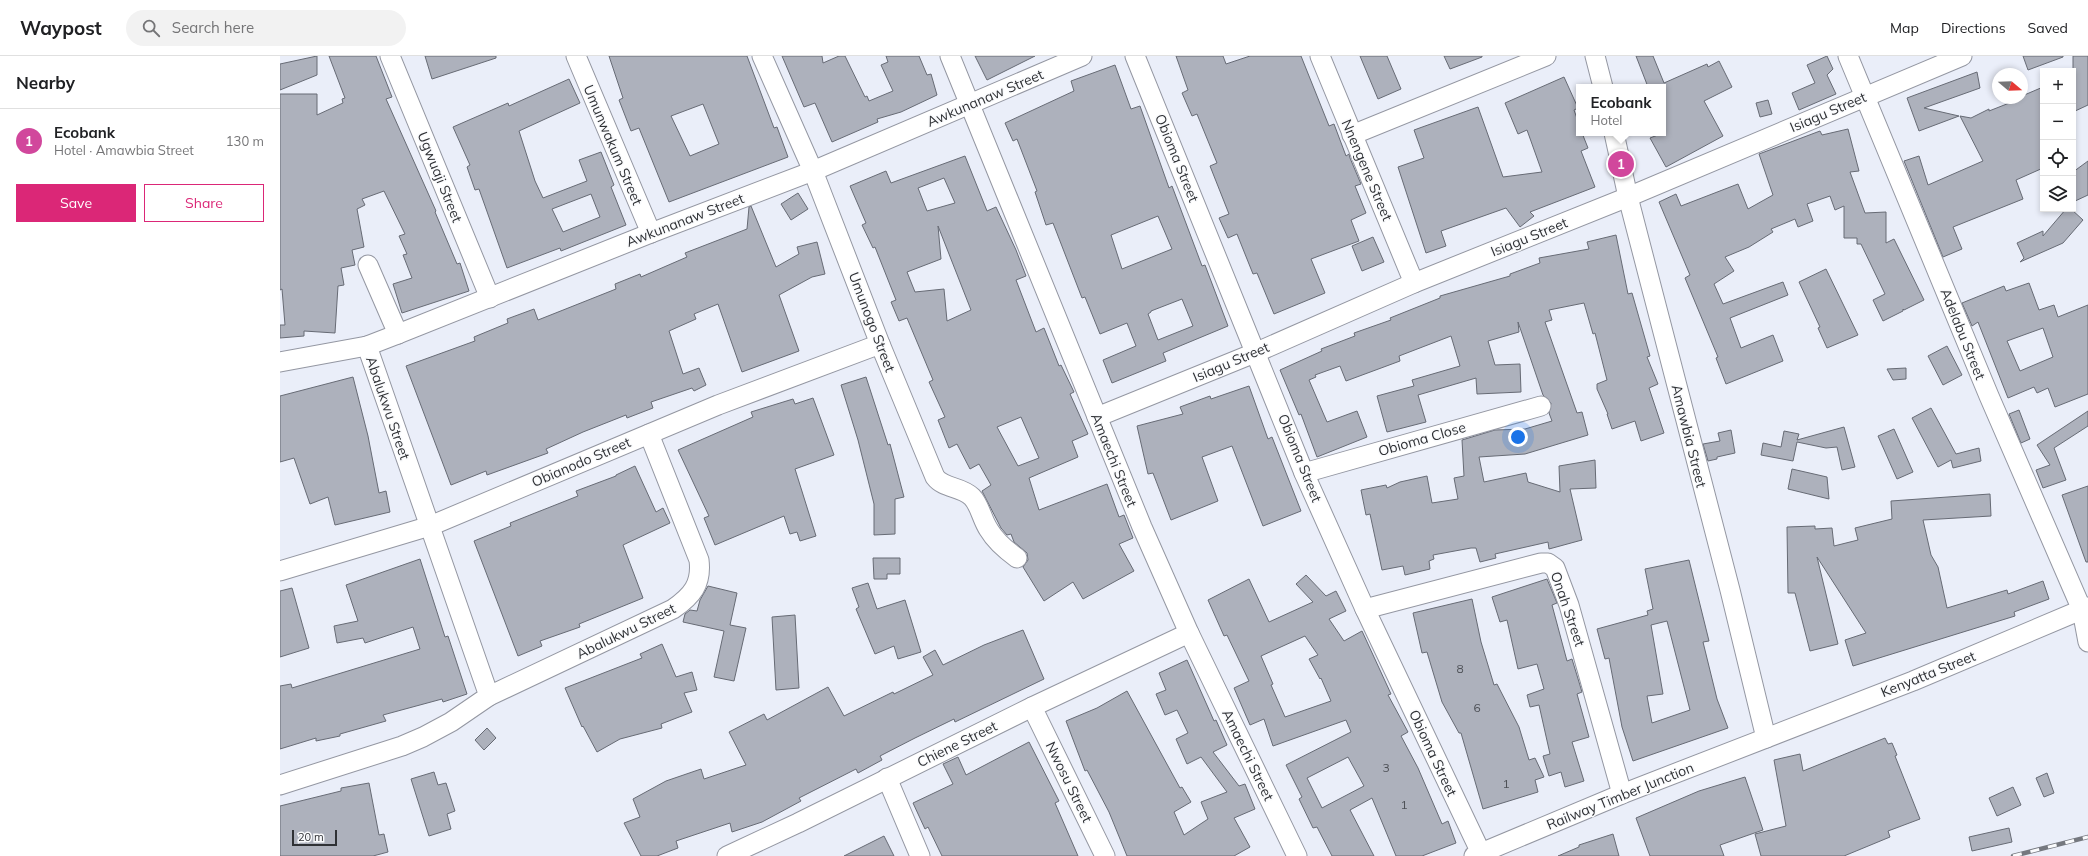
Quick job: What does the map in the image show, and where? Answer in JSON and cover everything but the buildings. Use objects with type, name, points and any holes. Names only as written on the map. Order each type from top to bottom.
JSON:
[{"type":"street","name":"Ugwuaji Street","points":[[390,56],[490,298]]},
{"type":"street","name":"Umunwakum Street","points":[[576,56],[651,233]]},
{"type":"street","name":"Umunogo Street","points":[[762,56],[813,171],[880,344],[934,477],[940,484],[965,491],[973,498],[988,529],[1001,546],[1017,558]]},
{"type":"street","name":"Amaechi Street","points":[[950,56],[1142,527],[1189,633],[1297,856]]},
{"type":"street","name":"Awkunanaw Street","points":[[280,362],[367,346],[651,233],[813,171],[1082,56]]},
{"type":"street","name":"Obioma Street","points":[[1134,56],[1257,352],[1304,473],[1477,855]]},
{"type":"street","name":"Nnengene Street","points":[[1320,56],[1414,283]]},
{"type":"street","points":[[1352,135],[1546,56]]},
{"type":"street","points":[[1594,56],[1601,84]]},
{"type":"street","name":"Adelabu Street","points":[[1848,56],[1989,396],[2085,608],[2088,642]]},
{"type":"street","name":"Isiagu Street","points":[[1097,417],[1257,352],[1414,283],[1628,197],[1962,56]]},
{"type":"street","name":"Amawbia Street","points":[[1615,136],[1628,197],[1730,590],[1766,738]]},
{"type":"street","points":[[368,265],[398,334]]},
{"type":"street","name":"Obianodo Street","points":[[280,571],[430,526],[718,405],[880,344]]},
{"type":"street","name":"Abalukwu Street","points":[[367,346],[489,696]]},
{"type":"street","name":"Obioma Close","points":[[1304,473],[1541,406]]},
{"type":"street","name":"Abalukwu Street","points":[[280,785],[402,746],[423,737],[451,722],[489,696],[673,609],[688,598],[694,591],[700,572],[699,560],[649,434]]},
{"type":"street","name":"Onah Street","points":[[1365,608],[1541,563],[1548,563],[1555,568],[1569,606],[1622,794]]},
{"type":"street","name":"Kenyatta Street","points":[[1766,738],[1913,681],[2085,608]]},
{"type":"street","name":"Chiene Street","points":[[727,856],[798,823],[1032,707],[1189,633]]},
{"type":"street","name":"Nwosu Street","points":[[1032,707],[1105,856]]},
{"type":"street","name":"Railway Timber Junction","points":[[1477,855],[1622,794],[1766,738]]},
{"type":"street","points":[[887,778],[920,856]]},
{"type":"railway","points":[[2013,856],[2088,837]]},
{"type":"place","name":"Ecobank","points":[[1621,164]]}]
